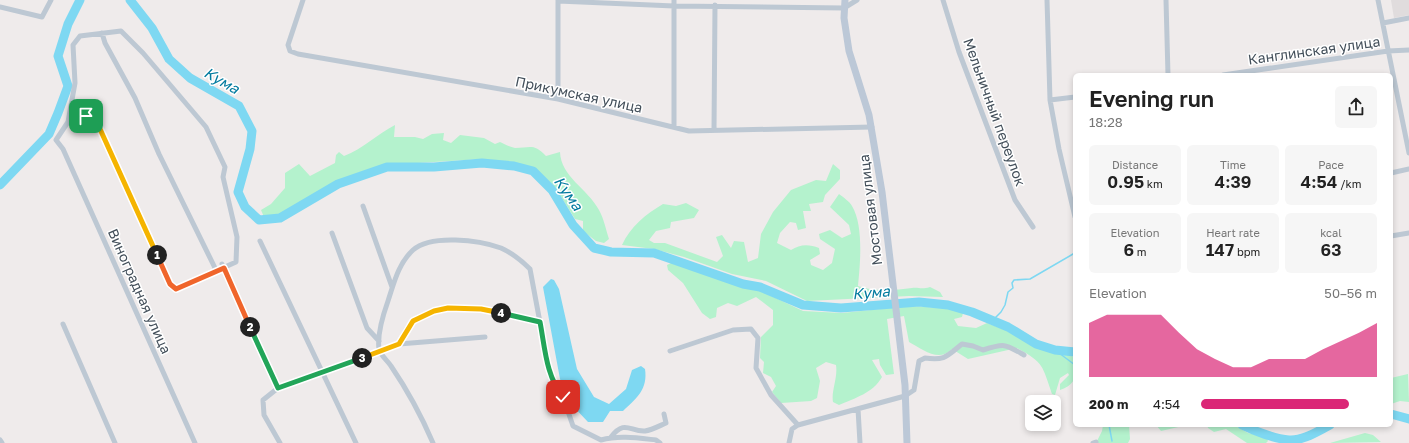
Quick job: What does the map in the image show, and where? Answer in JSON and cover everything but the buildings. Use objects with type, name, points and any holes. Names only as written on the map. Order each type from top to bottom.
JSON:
[{"type":"main road","name":"Мостовая улица","points":[[845,0],[844,8],[849,51],[872,127],[882,192],[889,261],[905,385],[907,443]]},
{"type":"street","points":[[0,8],[42,17],[51,0]]},
{"type":"street","name":"Прикумская улица","points":[[303,0],[288,46],[290,51],[298,54],[339,63],[558,99],[689,131],[872,127]]},
{"type":"street","points":[[558,99],[558,1],[844,8],[857,0]]},
{"type":"street","name":"Мельничный переулок","points":[[943,0],[960,52],[1015,200],[1034,227]]},
{"type":"street","points":[[1047,0],[1050,100],[1058,149],[1073,202]]},
{"type":"street","points":[[1166,0],[1168,73]]},
{"type":"street","points":[[1378,0],[1393,73]]},
{"type":"street","points":[[674,3],[674,127]]},
{"type":"street","points":[[714,130],[715,5]]},
{"type":"street","points":[[1383,23],[1409,18]]},
{"type":"street","points":[[121,31],[143,53],[206,127],[225,167],[223,177],[237,237],[236,262],[223,266],[176,289],[170,284],[100,129],[86,116],[68,122],[75,83],[73,45],[80,36],[102,33],[121,31]]},
{"type":"street","points":[[102,33],[105,43],[135,98],[159,154],[216,270]]},
{"type":"street","name":"Канглинская улица","points":[[1237,73],[1388,51],[1409,50]]},
{"type":"street","points":[[1393,75],[1409,153]]},
{"type":"street","points":[[1050,100],[1073,97]]},
{"type":"street","name":"Виноградная улица","points":[[68,122],[56,140],[63,149],[195,443]]},
{"type":"street","points":[[1393,173],[1409,169]]},
{"type":"street","points":[[363,206],[392,287]]},
{"type":"street","points":[[332,232],[366,328],[378,341]]},
{"type":"street","points":[[1393,236],[1409,233]]},
{"type":"street","points":[[433,443],[409,392],[380,351],[378,341],[392,287],[397,273],[406,259],[413,250],[423,244],[450,240],[501,248],[519,259],[530,269],[550,376],[554,386],[563,397],[573,426],[601,441],[611,437],[656,440],[660,443]]},
{"type":"street","points":[[260,241],[356,443]]},
{"type":"street","points":[[223,266],[278,388]]},
{"type":"street","points":[[399,344],[413,321],[434,311],[448,308],[481,309],[540,322]]},
{"type":"street","points":[[63,324],[115,443]]},
{"type":"street","points":[[670,351],[733,330],[750,329],[758,338],[756,368],[771,395],[798,425]]},
{"type":"street","points":[[280,443],[264,415],[263,400],[278,388],[399,344],[485,337]]},
{"type":"street","points":[[789,443],[792,429],[798,425],[905,396],[914,390],[919,361],[925,358],[937,360],[948,357],[962,344],[983,350],[999,345],[1006,345],[1024,355]]},
{"type":"street","points":[[858,409],[860,443]]},
{"type":"street","points":[[611,437],[616,430],[624,428],[633,428],[643,431],[651,430],[666,423],[664,414]]},
{"type":"shaded area","points":[[1391,0],[1409,0],[1409,15],[1394,18]]},
{"type":"green space","points":[[395,125],[394,137],[415,137],[423,139],[432,134],[444,133],[443,140],[451,143],[460,135],[484,138],[495,144],[500,142],[515,148],[532,147],[538,149],[546,156],[560,152],[561,161],[565,169],[594,202],[599,210],[609,239],[604,243],[596,241],[583,231],[583,221],[575,219],[555,187],[535,168],[513,162],[482,159],[386,165],[337,181],[280,216],[264,217],[261,210],[271,204],[285,188],[285,173],[299,164],[310,176],[335,163],[336,155],[339,152],[344,156],[351,153]]},
{"type":"green space","points":[[833,164],[840,170],[840,179],[825,195],[823,202],[809,204],[811,211],[803,211],[806,228],[798,230],[796,223],[790,222],[780,233],[777,243],[791,250],[805,245],[819,248],[820,254],[810,260],[811,265],[823,270],[832,263],[835,249],[820,239],[819,234],[830,230],[842,238],[851,234],[849,225],[830,207],[839,194],[851,204],[856,214],[860,235],[860,267],[858,286],[885,290],[930,287],[940,292],[943,297],[909,296],[807,301],[766,281],[732,274],[684,257],[654,249],[622,245],[629,232],[634,227],[663,204],[676,206],[686,203],[699,210],[694,218],[671,222],[670,228],[656,231],[649,240],[654,243],[665,243],[717,262],[723,256],[716,237],[722,235],[731,248],[734,241],[744,242],[748,262],[758,258],[761,234],[773,212],[791,190],[816,180],[826,181]]},
{"type":"green space","points":[[671,263],[740,286],[759,290],[803,311],[842,313],[910,306],[958,309],[963,313],[962,317],[954,319],[958,326],[976,328],[987,323],[1005,330],[1035,346],[1073,356],[1073,381],[1060,390],[1060,384],[1069,375],[1068,373],[1060,378],[1055,395],[1052,394],[1041,366],[1032,357],[1017,348],[968,359],[952,349],[942,355],[930,353],[909,342],[904,316],[887,319],[894,374],[886,375],[880,365],[879,359],[872,360],[882,377],[878,383],[869,391],[839,405],[833,402],[836,365],[826,362],[816,368],[820,381],[817,398],[811,401],[781,403],[772,392],[776,386],[771,377],[763,373],[764,362],[760,358],[761,337],[773,325],[773,310],[756,297],[737,306],[728,303],[717,308],[716,317],[710,319],[702,313],[683,283],[668,270],[667,265]]},
{"type":"green space","points":[[1408,374],[1409,402],[1400,401],[1393,403],[1393,378]]},
{"type":"green space","points":[[1103,427],[1129,427],[1130,439],[1128,443],[1096,443]]},
{"type":"green space","points":[[1158,427],[1178,427],[1161,431]]},
{"type":"green space","points":[[1238,427],[1248,433],[1266,437],[1268,441],[1266,443],[1247,443],[1226,429],[1214,432],[1208,428]]},
{"type":"green space","points":[[1365,433],[1373,435],[1381,442],[1330,443]]},
{"type":"water","points":[[551,279],[554,280],[559,289],[577,369],[594,397],[609,404],[626,389],[632,370],[641,366],[645,369],[645,382],[637,397],[623,411],[610,411],[603,422],[588,422],[570,403],[560,379],[543,287]]},
{"type":"waterway","name":"Кума","points":[[0,185],[49,134],[68,86],[58,56],[68,24],[80,0]]},
{"type":"waterway","name":"Кума","points":[[130,0],[152,28],[169,59],[190,78],[239,106],[252,131],[250,149],[238,192],[245,207],[259,220],[280,218],[338,184],[387,167],[434,167],[482,163],[514,166],[533,171],[552,190],[573,225],[594,248],[611,252],[654,253],[743,284],[760,287],[803,305],[841,308],[919,302],[948,305],[972,312],[1008,327],[1036,344],[1055,350],[1073,352]]},
{"type":"waterway","points":[[992,321],[1001,312],[1005,305],[1008,292],[1013,288],[1012,283],[1014,280],[1030,279],[1073,254]]},
{"type":"waterway","points":[[1055,350],[1073,364]]},
{"type":"waterway","name":"Кума","points":[[1393,415],[1409,419]]},
{"type":"waterway","points":[[1109,427],[1112,441]]},
{"type":"waterway","name":"Кума","points":[[1246,427],[1278,438],[1289,440],[1300,439],[1326,427]]},
{"type":"route","points":[[86,116],[100,129],[170,284],[176,289],[216,270],[224,268],[278,388],[399,344],[413,321],[434,311],[448,308],[481,309],[540,322],[550,376],[554,386],[563,397]]}]
